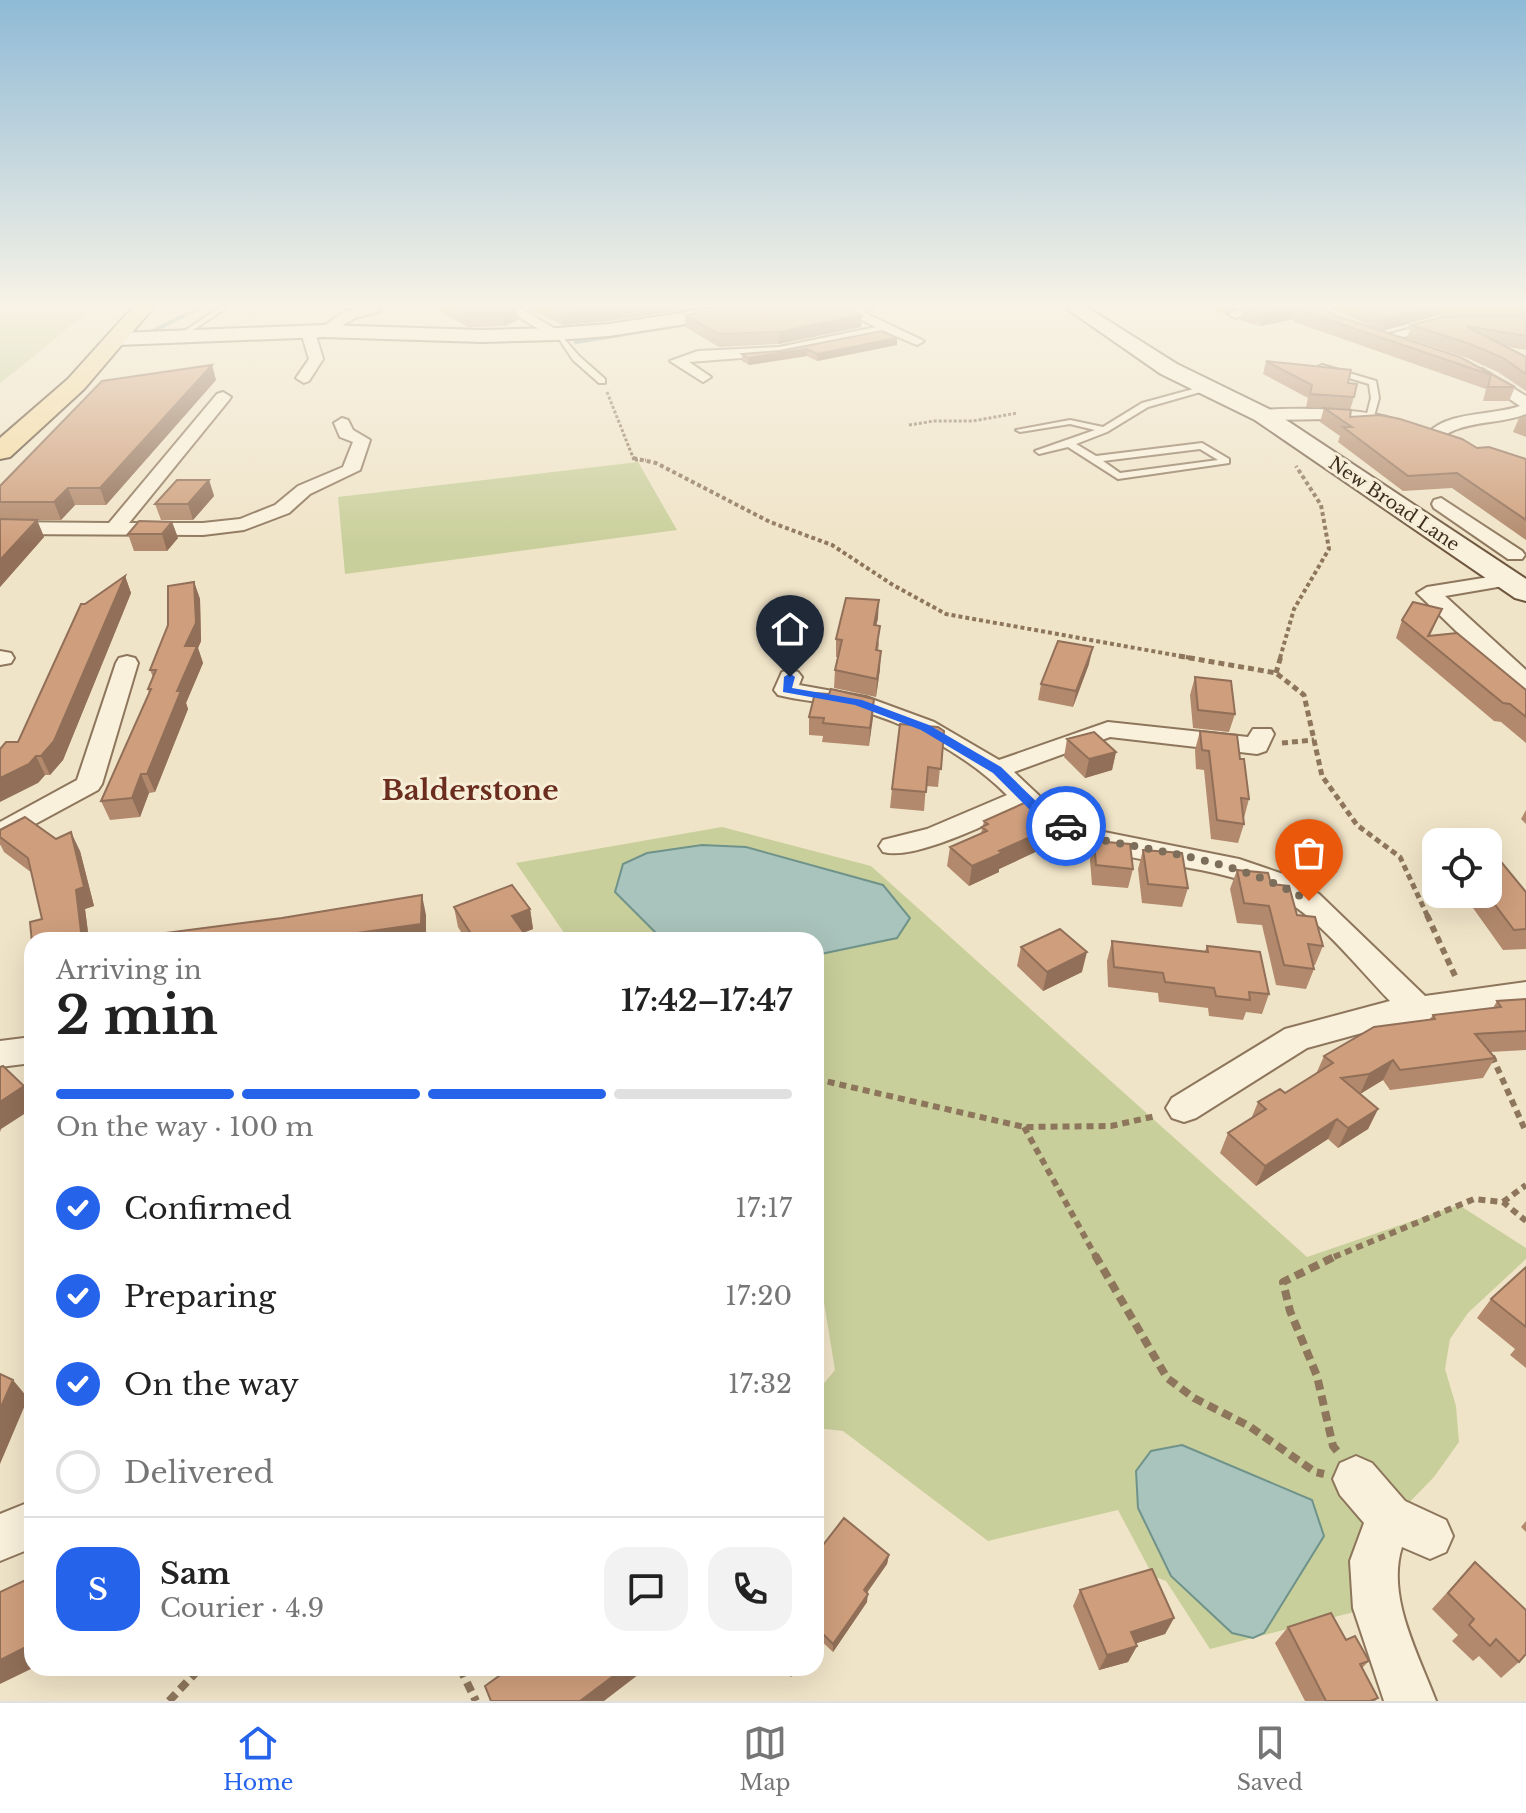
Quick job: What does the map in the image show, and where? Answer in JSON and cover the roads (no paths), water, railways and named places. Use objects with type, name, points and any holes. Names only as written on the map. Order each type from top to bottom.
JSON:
[{"type":"main road","points":[[0,451],[34,425],[71,387]]},
{"type":"main road","name":"New Broad Lane","points":[[1209,387],[1263,415],[1399,508],[1516,575]]},
{"type":"street","points":[[1423,430],[1507,416],[1526,406],[1504,387]]},
{"type":"street","points":[[114,529],[223,397]]},
{"type":"street","points":[[1263,415],[1302,412],[1370,418],[1462,443]]},
{"type":"street","points":[[0,528],[203,529],[244,524],[282,509],[304,490],[351,470],[362,440],[346,433],[342,423]]},
{"type":"street","points":[[1399,508],[1465,501]]},
{"type":"street","points":[[1441,504],[1516,575]]},
{"type":"street","points":[[1516,575],[1427,593],[1526,682]]},
{"type":"street","points":[[0,834],[89,784],[127,663]]},
{"type":"street","points":[[790,677],[786,690],[858,702],[925,727],[997,770],[1038,810],[1086,837],[1239,868],[1276,882],[1309,901],[1418,1009]]},
{"type":"street","points":[[1108,729],[1118,703]]},
{"type":"street","points":[[997,770],[1108,729],[1261,745]]},
{"type":"street","points":[[893,846],[936,835],[1023,798]]},
{"type":"street","points":[[1184,1108],[1297,1038],[1391,1013],[1526,994]]},
{"type":"street","points":[[0,1054],[24,1051]]},
{"type":"street","points":[[1356,1479],[1409,1526],[1374,1561],[1377,1608],[1410,1701]]},
{"type":"street","points":[[0,1538],[24,1528]]},
{"type":"lane","points":[[1039,451],[1069,444],[1104,430],[1145,405],[1207,387]]},
{"type":"lane","points":[[1370,418],[1375,398],[1374,387]]},
{"type":"lane","points":[[1020,430],[1070,422],[1104,430]]},
{"type":"lane","points":[[1069,444],[1118,476],[1226,461],[1202,446],[1095,459]]},
{"type":"water","points":[[702,845],[746,847],[883,885],[910,918],[897,938],[824,953],[824,932],[655,932],[615,892],[623,864],[647,853]]},
{"type":"water","points":[[1182,1445],[1312,1500],[1324,1536],[1264,1633],[1253,1638],[1232,1633],[1171,1576],[1138,1508],[1136,1471],[1151,1451]]},
{"type":"district","name":"Balderstone","points":[[470,790]]}]
